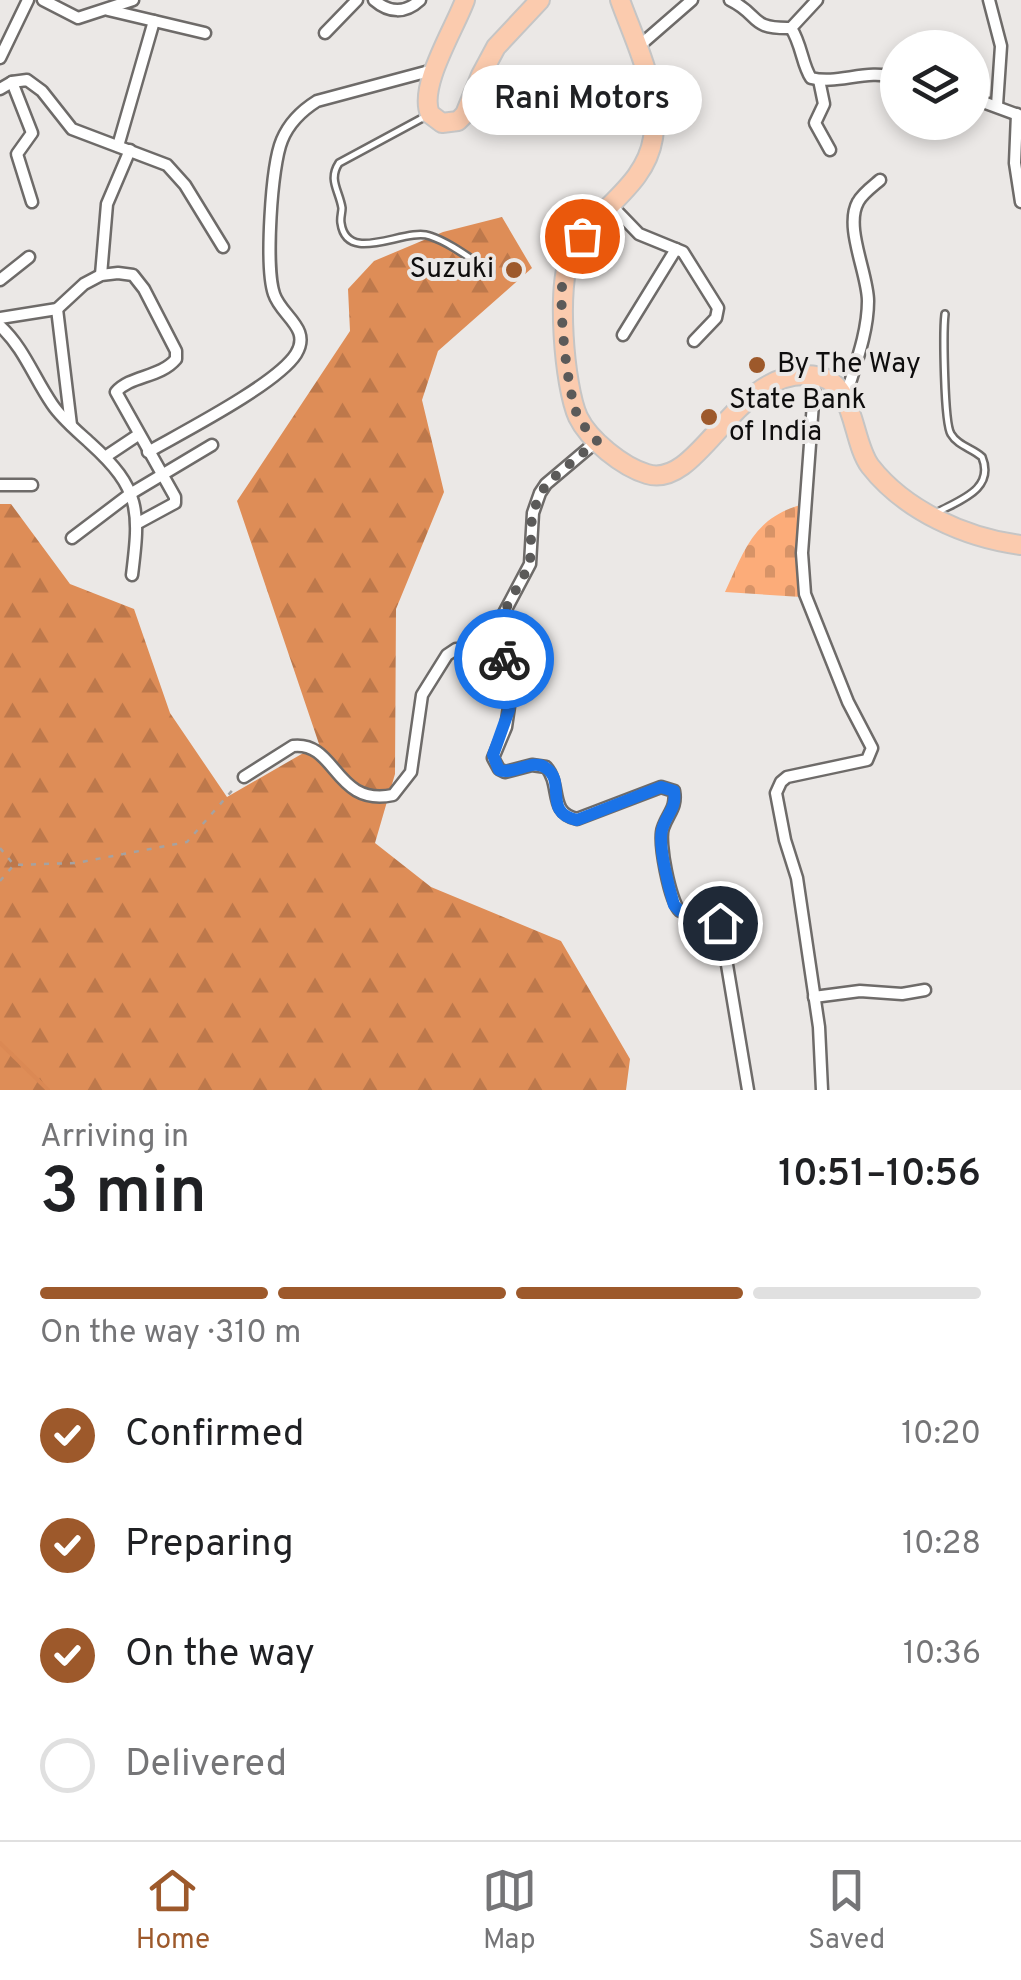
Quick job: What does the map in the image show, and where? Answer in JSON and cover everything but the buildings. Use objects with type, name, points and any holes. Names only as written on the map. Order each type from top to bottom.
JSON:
[{"type":"highway","points":[[465,0],[434,70],[428,96],[430,114],[442,123],[450,124],[465,114],[480,74],[496,47],[540,0]]},
{"type":"highway","points":[[620,0],[653,104],[654,138],[642,170],[572,251],[562,296],[579,419],[597,441],[646,474],[674,474],[686,466],[726,418],[758,392],[784,380],[815,376],[833,383],[845,400],[855,437],[871,468],[906,500],[963,530],[1021,545]]},
{"type":"street","points":[[0,58],[28,0]]},
{"type":"street","points":[[43,0],[78,18],[132,0]]},
{"type":"street","points":[[326,33],[357,0]]},
{"type":"street","points":[[374,0],[387,9],[404,10],[420,0]]},
{"type":"street","points":[[638,47],[692,0]]},
{"type":"street","points":[[730,0],[762,26],[791,28]]},
{"type":"street","points":[[791,28],[817,0]]},
{"type":"street","points":[[988,0],[1001,46],[997,105]]},
{"type":"street","points":[[108,10],[205,33]]},
{"type":"street","points":[[101,275],[107,204],[154,21]]},
{"type":"street","points":[[791,28],[802,47],[811,78],[880,75]]},
{"type":"street","points":[[148,452],[277,374],[301,343],[296,325],[274,296],[270,268],[277,155],[291,124],[317,100],[434,70]]},
{"type":"street","points":[[0,89],[27,80],[35,84],[72,129],[157,160],[176,173],[222,248]]},
{"type":"street","points":[[819,80],[824,104],[815,123],[830,150]]},
{"type":"street","points":[[12,82],[32,133],[18,154],[32,202]]},
{"type":"street","points":[[990,103],[1019,115],[1014,163],[1021,202]]},
{"type":"street","points":[[845,400],[868,301],[854,215],[858,202],[880,180]]},
{"type":"street","points":[[611,205],[638,234],[689,258],[718,308],[716,318],[694,341]]},
{"type":"street","points":[[623,336],[676,249]]},
{"type":"street","points":[[0,280],[30,257]]},
{"type":"street","points":[[0,318],[57,309],[84,284],[101,275],[133,275],[176,351],[171,365],[124,384],[116,392],[175,496],[175,503],[138,523]]},
{"type":"street","points":[[57,309],[71,426]]},
{"type":"street","points":[[0,326],[18,347],[52,405],[124,480],[138,523],[132,575]]},
{"type":"street","points":[[815,376],[802,553],[805,594],[848,702],[872,748],[867,760],[788,777],[780,782],[776,793],[797,878],[822,1090]]},
{"type":"street","points":[[105,456],[138,435]]},
{"type":"street","points":[[597,441],[546,484],[532,513],[530,564],[503,614],[510,700],[506,727],[493,755],[499,770],[505,772],[540,764],[546,768],[554,777],[558,808],[563,815],[577,820],[661,787],[675,793],[675,806],[661,836],[672,899],[680,911],[720,923],[748,1090]]},
{"type":"street","points":[[72,538],[130,494],[212,446]]},
{"type":"street","points":[[0,485],[32,485]]},
{"type":"street","points":[[244,777],[293,746],[302,745],[316,750],[356,792],[371,798],[393,795],[410,772],[422,695],[447,656],[463,649],[482,659],[505,664]]},
{"type":"street","points":[[814,997],[925,990]]},
{"type":"lane","points":[[430,114],[339,164],[333,180],[342,207],[343,231],[364,246],[410,234],[430,236],[491,272]]},
{"type":"lane","points":[[931,516],[976,491],[986,469],[982,457],[961,445],[948,428],[944,314]]},
{"type":"path","points":[[0,881],[14,865],[76,864],[188,842],[244,777]]},
{"type":"path","points":[[0,848],[14,865]]},
{"type":"green space","points":[[502,217],[532,268],[438,351],[422,400],[444,492],[396,609],[395,774],[375,843],[431,887],[561,941],[630,1059],[626,1090],[0,1090],[0,504],[11,504],[70,584],[134,609],[170,713],[227,797],[319,744],[237,501],[350,331],[348,289],[374,261],[443,232]]},
{"type":"green space","points":[[804,504],[801,597],[725,592],[762,526]]},
{"type":"waterway","points":[[0,1043],[48,1090]]},
{"type":"way so far","points":[[504,659],[503,614],[530,564],[532,513],[540,493],[597,441],[579,419],[574,404],[562,318],[563,278],[582,236]]},
{"type":"place","name":"Rani Motors","points":[[582,236]]},
{"type":"place","name":"Suzuki","points":[[514,270]]},
{"type":"place","name":"By The Way","points":[[757,365]]},
{"type":"place","name":"State Bank of India","points":[[709,417]]},
{"type":"route","points":[[504,659],[510,700],[506,727],[493,755],[499,770],[521,770],[540,764],[554,777],[558,808],[563,815],[577,820],[661,787],[674,791],[675,806],[661,836],[674,905],[677,910],[720,923]]}]
